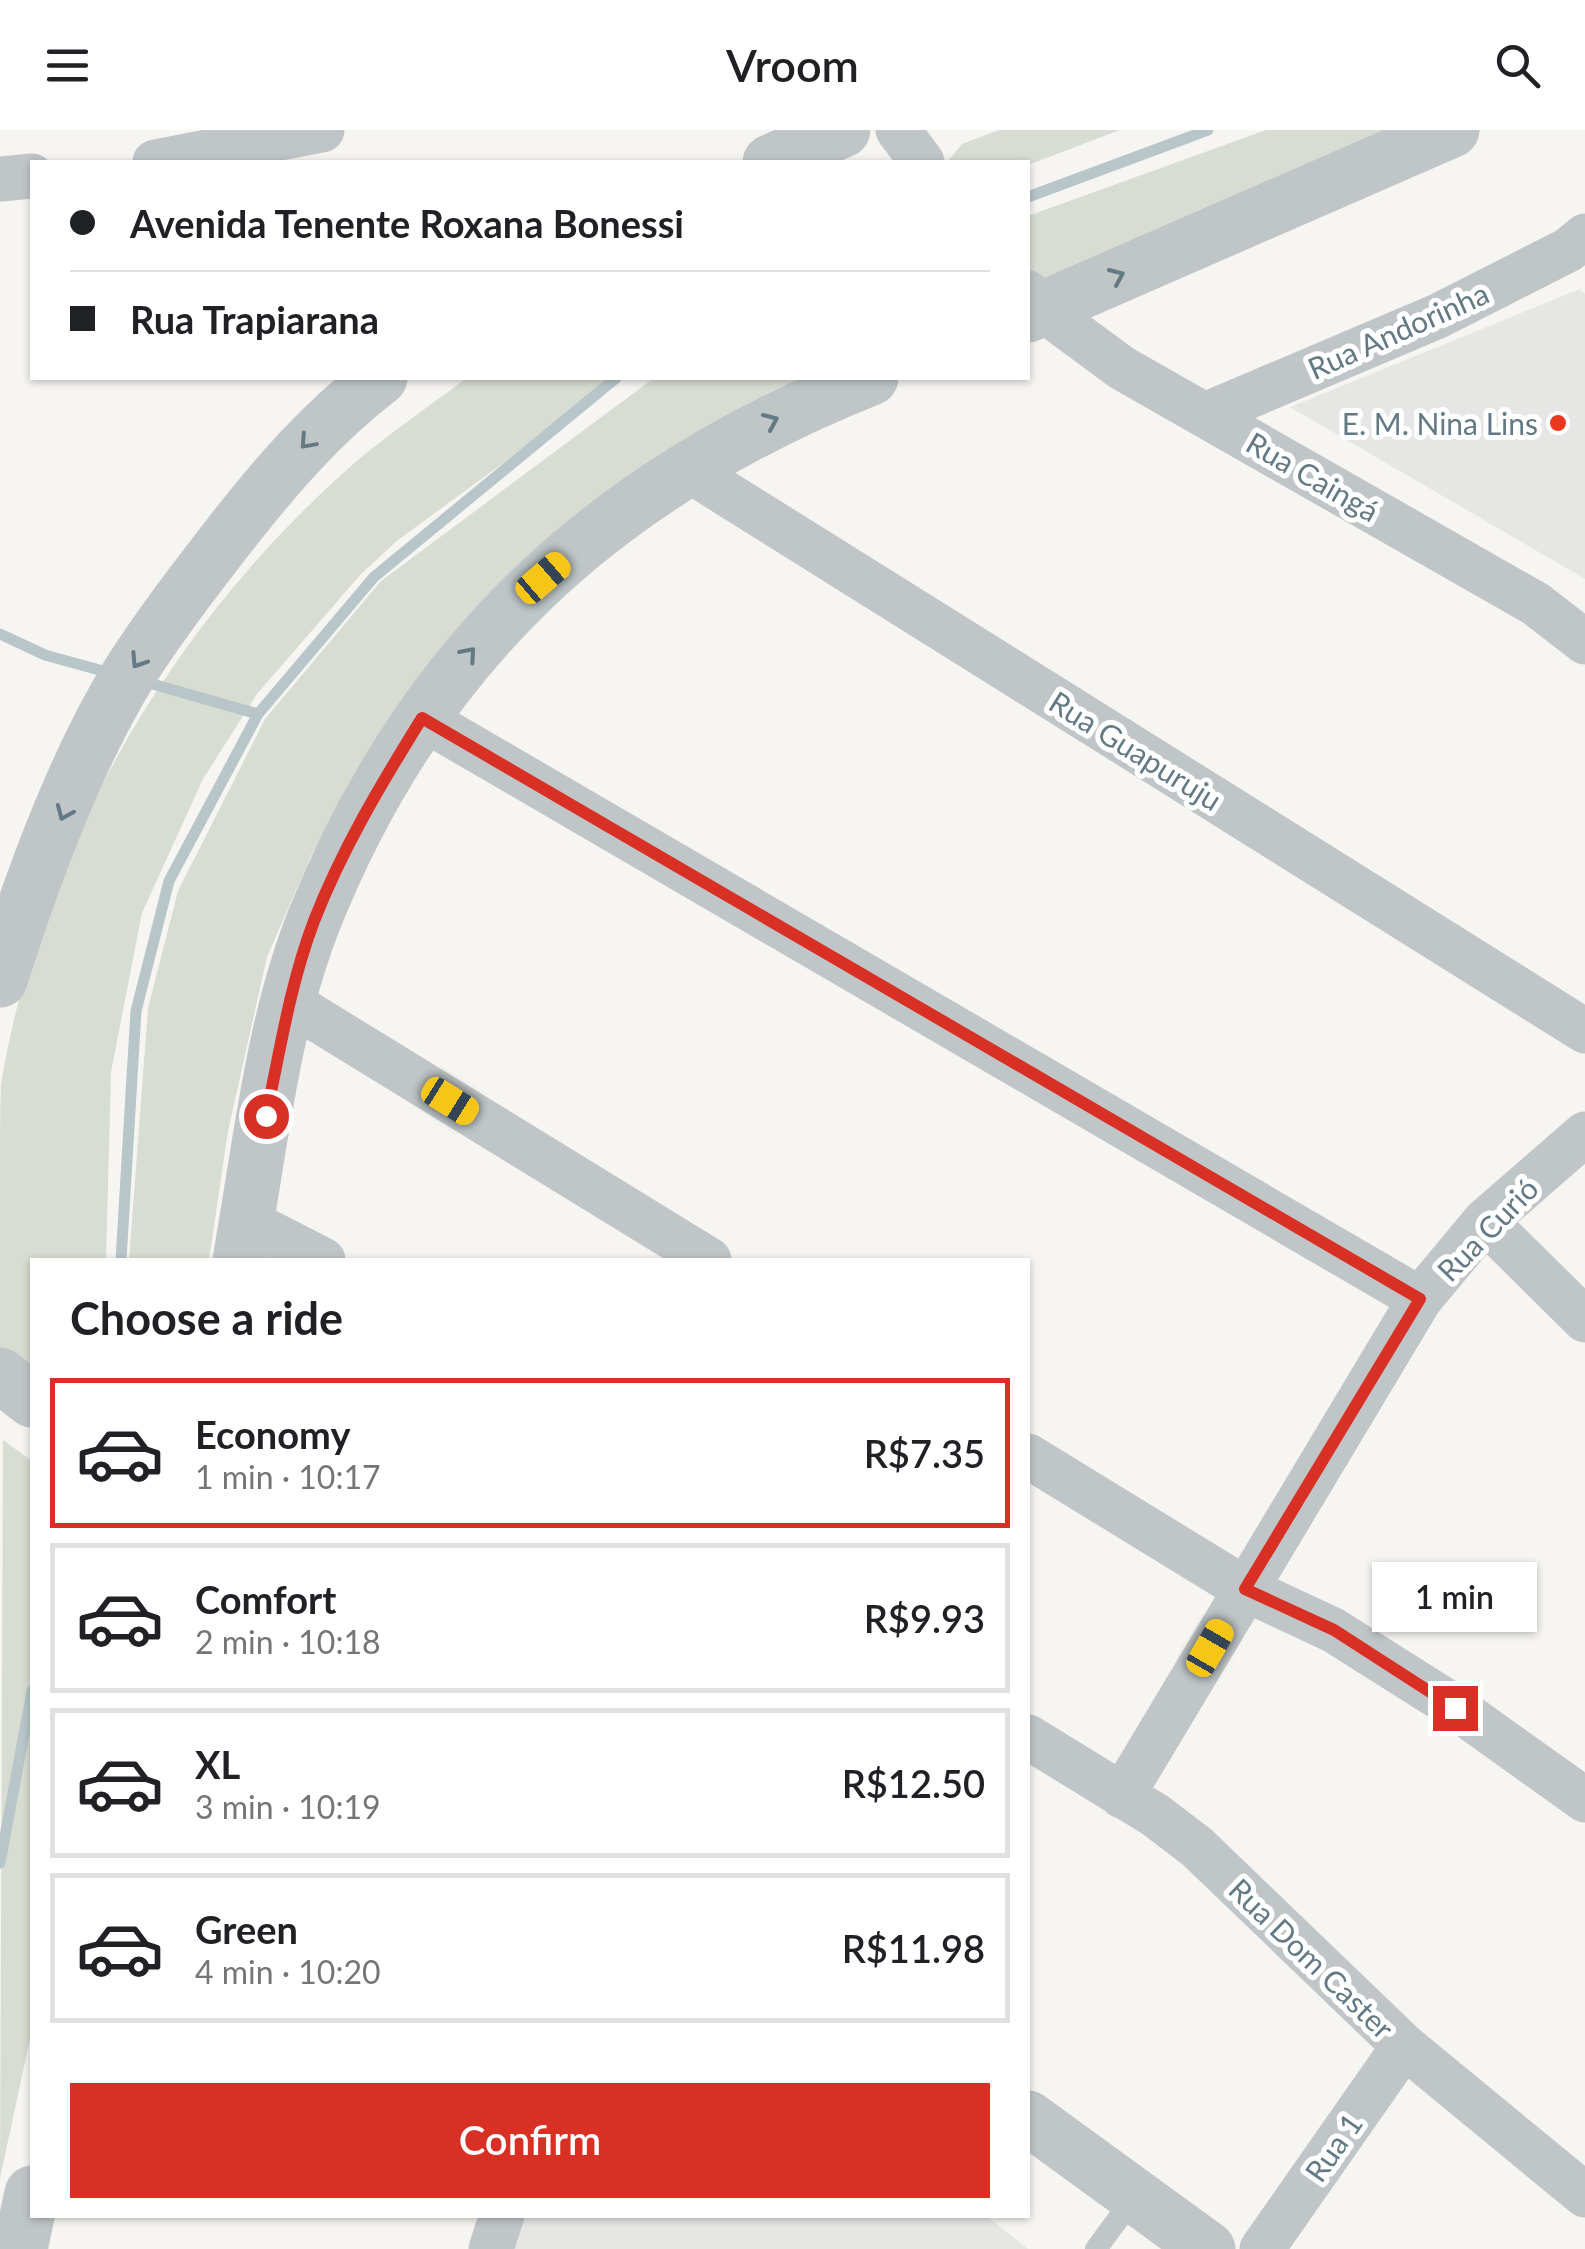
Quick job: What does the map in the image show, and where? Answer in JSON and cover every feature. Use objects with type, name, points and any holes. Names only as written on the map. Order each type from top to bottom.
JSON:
[{"type":"street","points":[[165,160],[322,130]]},
{"type":"street","points":[[775,160],[843,130]]},
{"type":"street","points":[[898,130],[920,160]]},
{"type":"street","points":[[1032,306],[1452,130]]},
{"type":"street","points":[[0,178],[30,176]]},
{"type":"street","name":"Rua Andorinha","points":[[1205,415],[1579,251]]},
{"type":"street","name":"Rua Caingá","points":[[1032,306],[1122,368],[1536,604],[1585,642]]},
{"type":"street","points":[[0,980],[22,909],[102,723],[177,602],[314,433],[378,380]]},
{"type":"street","points":[[315,1258],[243,1240],[289,1002],[314,922],[362,816],[422,718],[464,658],[522,596],[584,542],[740,435],[867,380]]},
{"type":"street","name":"Rua Guapuruju","points":[[687,469],[1585,1031]]},
{"type":"street","points":[[422,718],[1420,1299]]},
{"type":"street","points":[[289,1002],[705,1258]]},
{"type":"street","name":"Rua Curió","points":[[1122,1796],[1420,1299],[1485,1221],[1585,1134]]},
{"type":"street","points":[[1485,1221],[1585,1320]]},
{"type":"street","points":[[0,1375],[30,1398]]},
{"type":"street","points":[[1030,1457],[1245,1589],[1334,1630],[1455,1708],[1585,1800]]},
{"type":"street","name":"Rua Dom Caster","points":[[1030,1738],[1197,1848],[1404,2046],[1585,2195]]},
{"type":"street","name":"Rua 1","points":[[1262,2249],[1404,2046]]},
{"type":"street","points":[[1030,2120],[1171,2231]]},
{"type":"street","points":[[20,2249],[30,2202]]},
{"type":"street","points":[[491,2249],[501,2218]]},
{"type":"lane","points":[[1096,2249],[1171,2231]]},
{"type":"shaded area","points":[[999,130],[1120,130],[1030,164],[1030,160],[949,160],[962,144]]},
{"type":"shaded area","points":[[1266,130],[1418,130],[1054,283],[1030,277],[1030,215]]},
{"type":"shaded area","points":[[1580,289],[1585,294],[1585,579],[1290,407]]},
{"type":"shaded area","points":[[463,380],[616,380],[398,540],[361,574],[257,694],[203,779],[142,913],[111,1072],[106,1258],[30,1258],[30,1386],[0,1363],[1,1084],[20,997],[46,913],[80,830],[120,751],[167,675],[220,604],[278,537],[341,475]]},
{"type":"shaded area","points":[[651,380],[820,380],[385,726],[311,856],[267,957],[228,1131],[209,1258],[129,1258],[148,1008],[178,891],[265,719],[381,581]]},
{"type":"shaded area","points":[[3,1440],[30,1460],[30,2039],[0,2178]]},
{"type":"shaded area","points":[[514,2218],[989,2218],[1028,2249],[502,2249]]},
{"type":"waterway","points":[[1030,196],[1208,130]]},
{"type":"waterway","points":[[121,1258],[136,1011],[169,881],[258,714],[374,577],[614,380]]},
{"type":"waterway","points":[[0,634],[45,655],[114,674]]},
{"type":"waterway","points":[[142,681],[258,714]]},
{"type":"waterway","points":[[0,1863],[30,1702]]},
{"type":"place","name":"E. M. Nina Lins","points":[[1558,423]]},
{"type":"route","points":[[266,1116],[289,1002],[314,922],[362,816],[422,718],[1420,1299],[1245,1589],[1334,1630],[1455,1708]]}]
